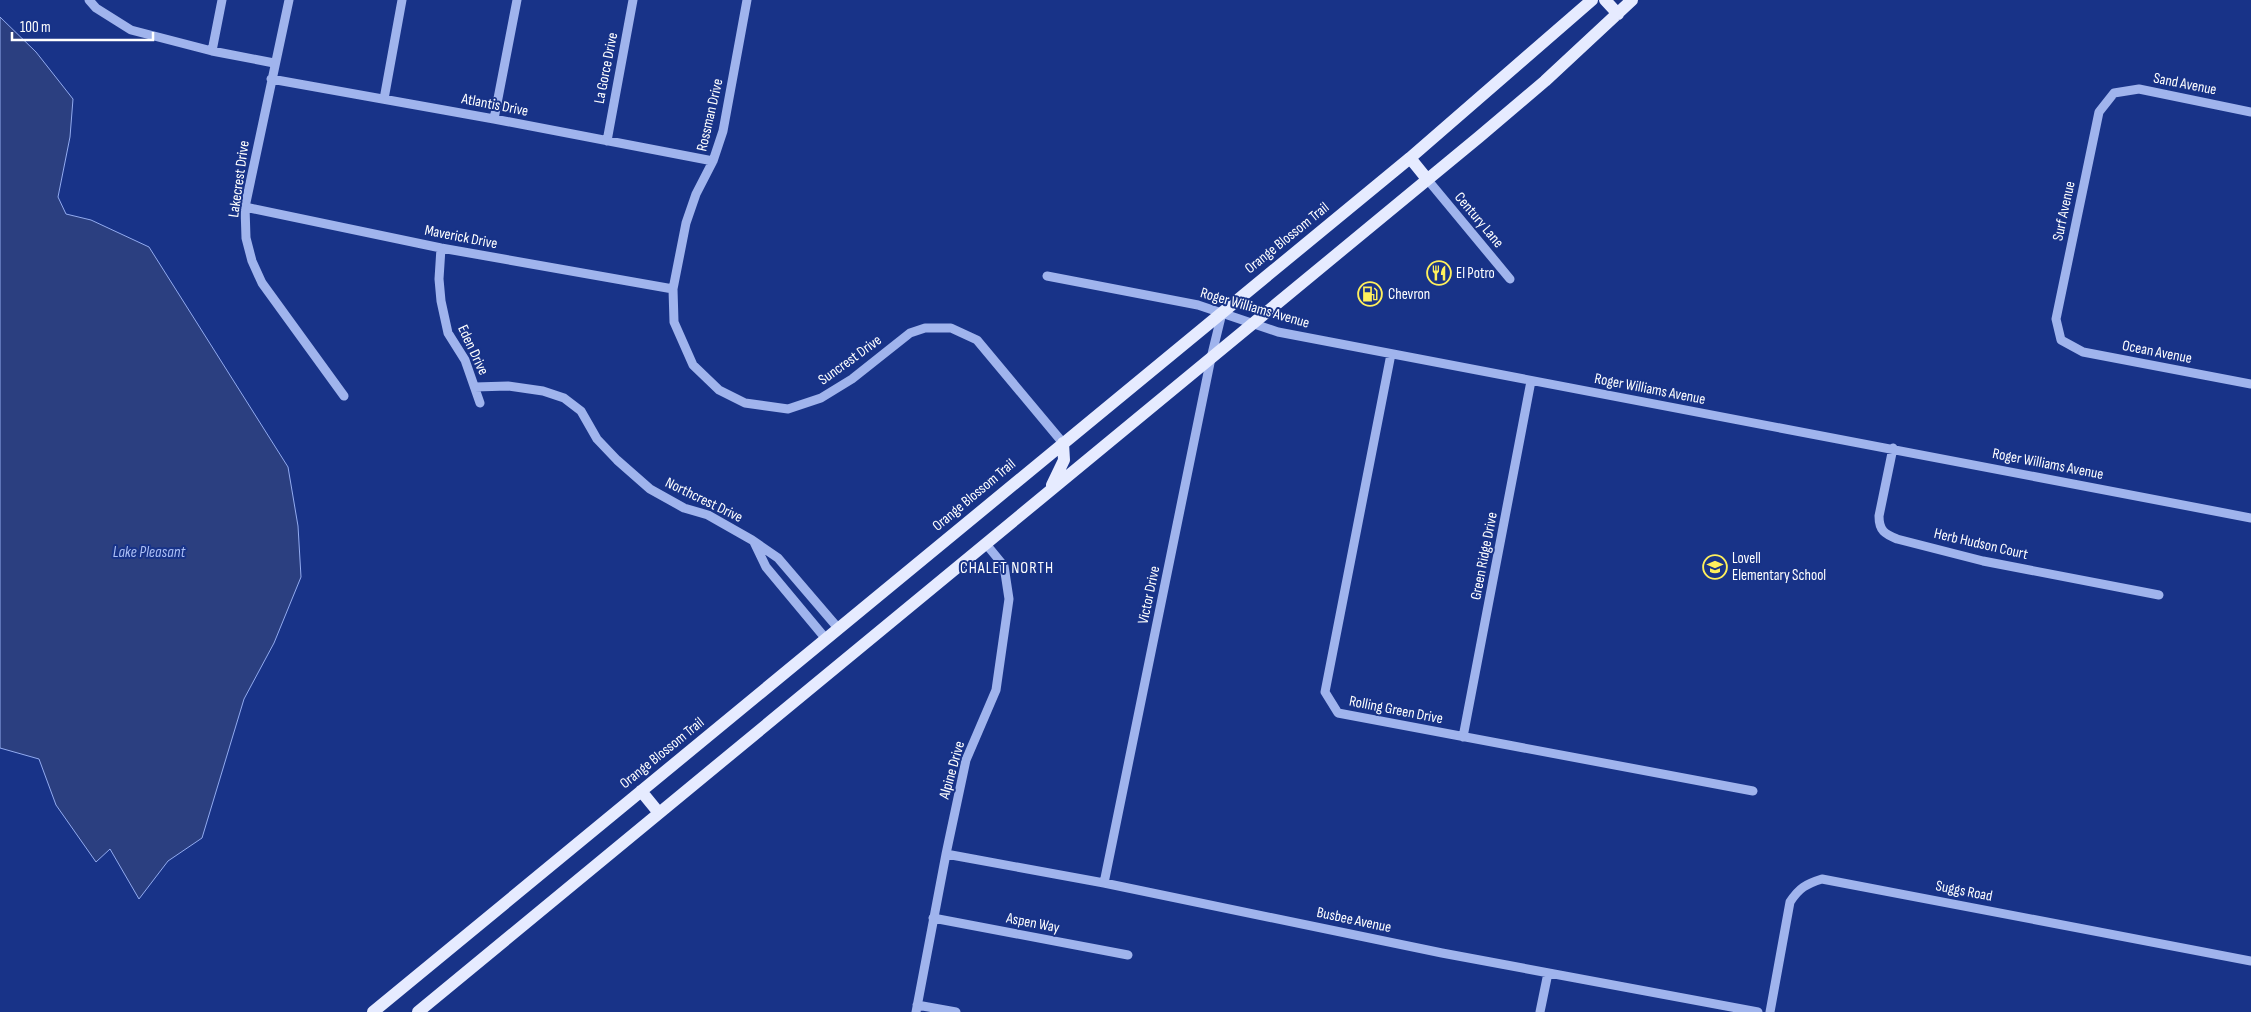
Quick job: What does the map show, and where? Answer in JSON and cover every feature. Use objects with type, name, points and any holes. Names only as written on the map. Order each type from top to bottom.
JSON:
[{"type":"main road","name":"Orange Blossom Trail","points":[[374,1012],[1410,158],[1592,0]]},
{"type":"main road","points":[[1605,0],[1618,14]]},
{"type":"main road","points":[[418,1012],[1428,179],[1545,81],[1632,0]]},
{"type":"main road","points":[[1410,158],[1428,179]]},
{"type":"main road","points":[[1049,492],[1064,460],[1063,443]]},
{"type":"main road","points":[[641,791],[659,813]]},
{"type":"street","points":[[89,0],[96,8],[131,30],[274,63]]},
{"type":"street","points":[[212,50],[222,0]]},
{"type":"street","name":"Lakecrest Drive","points":[[290,0],[274,63],[245,207],[246,238],[252,261],[262,283],[344,396]]},
{"type":"street","points":[[384,99],[402,0]]},
{"type":"street","points":[[494,119],[517,0]]},
{"type":"street","name":"La Gorce Drive","points":[[607,141],[633,0]]},
{"type":"street","name":"Rossman Drive","points":[[673,290],[686,223],[696,194],[713,161],[724,131],[747,0]]},
{"type":"street","name":"Atlantis Drive","points":[[271,79],[713,161]]},
{"type":"street","name":"Sand Avenue","points":[[2114,93],[2139,89],[2251,112]]},
{"type":"street","name":"Surf Avenue","points":[[2061,340],[2056,319],[2100,112],[2114,93]]},
{"type":"street","name":"Century Lane","points":[[1428,179],[1510,279]]},
{"type":"street","name":"Maverick Drive","points":[[245,207],[441,248],[673,290]]},
{"type":"street","name":"Eden Drive","points":[[441,248],[439,279],[441,301],[448,333],[465,360],[480,403]]},
{"type":"street","name":"Roger Williams Avenue","points":[[1047,276],[1198,305],[1278,332],[1893,448],[2251,518]]},
{"type":"street","name":"Suncrest Drive","points":[[673,290],[674,322],[694,365],[719,390],[745,403],[788,408],[821,398],[852,379],[910,333],[942,326],[977,340],[1063,443]]},
{"type":"street","name":"Victor Drive","points":[[1104,883],[1211,358],[1222,313]]},
{"type":"street","name":"Ocean Avenue","points":[[2061,340],[2083,352],[2251,384]]},
{"type":"street","name":"Rolling Green Drive","points":[[1391,354],[1325,692],[1338,712],[1753,791]]},
{"type":"street","name":"Green Ridge Drive","points":[[1463,737],[1531,381]]},
{"type":"street","name":"Northcrest Drive","points":[[475,387],[508,386],[542,391],[564,398],[581,411],[597,439],[617,460],[650,488],[684,508],[708,515],[752,540],[778,558],[838,628]]},
{"type":"street","name":"Herb Hudson Court","points":[[1893,448],[1879,516],[1879,526],[1884,534],[1897,539],[1983,560],[2159,595]]},
{"type":"street","name":"Northcrest Drive","points":[[752,540],[766,567],[826,639]]},
{"type":"street","name":"Alpine Drive","points":[[917,1008],[933,918],[966,760],[996,690],[1009,599],[1004,566],[986,544]]},
{"type":"street","name":"Busbee Avenue","points":[[946,854],[1104,883],[1548,973],[1758,1012]]},
{"type":"street","name":"Suggs Road","points":[[1770,1012],[1790,902],[1798,890],[1808,883],[1822,879],[2251,961]]},
{"type":"street","name":"Aspen Way","points":[[933,918],[1128,955]]},
{"type":"street","points":[[1540,1012],[1548,973]]},
{"type":"street","points":[[917,1008],[956,1012]]},
{"type":"water","name":"Lake Pleasant","points":[[0,17],[36,52],[73,99],[70,137],[58,197],[66,214],[91,220],[149,247],[288,467],[298,526],[301,577],[274,643],[244,699],[202,838],[168,861],[139,899],[110,849],[96,862],[56,805],[39,759],[0,748]]},
{"type":"place","name":"El Potro","points":[[1439,273]]},
{"type":"place","name":"Chevron","points":[[1370,294]]},
{"type":"place","name":"Lovell Elementary School","points":[[1715,567]]},
{"type":"district","name":"CHALET NORTH","points":[[1007,568]]}]
